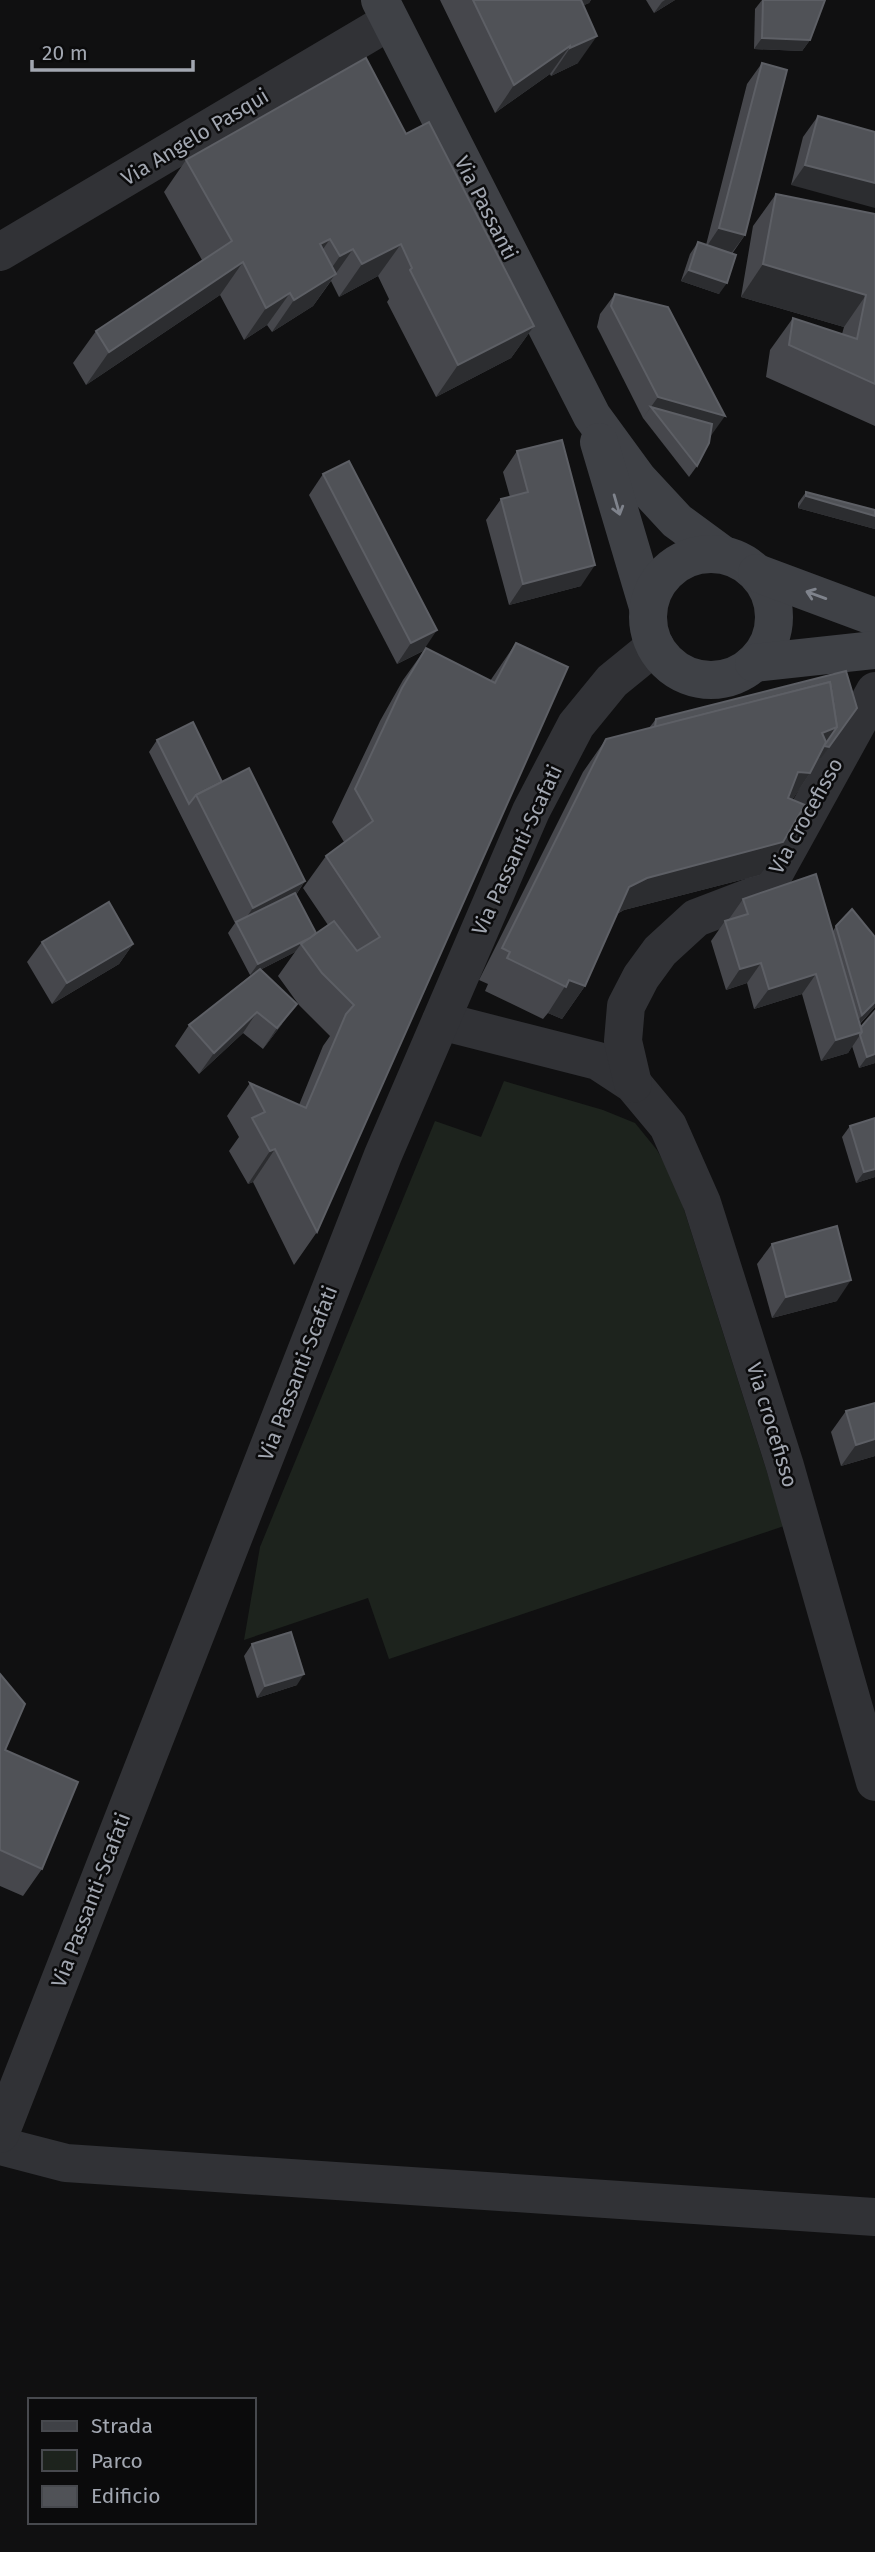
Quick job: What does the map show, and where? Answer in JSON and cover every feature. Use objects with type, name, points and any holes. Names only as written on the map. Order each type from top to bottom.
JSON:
[{"type":"main road","name":"Via Passanti","points":[[385,10],[592,416],[638,479],[677,521],[722,554]]},
{"type":"main road","name":"Via Passanti","points":[[592,416],[648,607]]},
{"type":"main road","points":[[757,573],[768,590],[774,609],[773,629],[767,647],[754,663],[738,674],[720,680],[701,680],[682,674],[666,663],[655,646],[648,627],[648,607],[654,587],[666,571],[682,559],[702,554],[722,554],[741,561],[757,573],[875,617]]},
{"type":"main road","points":[[754,663],[875,650]]},
{"type":"street","name":"Via Angelo Pasqui","points":[[0,253],[385,10]]},
{"type":"street","name":"Via Passanti-Scafati","points":[[0,2134],[378,1168],[531,811],[576,725],[612,681],[655,646]]},
{"type":"street","name":"Via crocefisso","points":[[634,1084],[623,1041],[626,1006],[641,978],[660,951],[696,918],[764,892],[875,691]]},
{"type":"street","name":"Via crocefisso","points":[[441,1021],[598,1060],[634,1084],[668,1126],[702,1203],[785,1466],[875,1782]]},
{"type":"street","points":[[0,2146],[66,2163],[875,2217]]},
{"type":"green space","points":[[504,1081],[603,1110],[635,1123],[657,1150],[676,1184],[784,1526],[389,1659],[368,1598],[244,1640],[260,1547],[435,1121],[481,1137]]},
{"type":"building","points":[[473,0],[581,0],[597,36],[570,46],[514,85]]},
{"type":"building","points":[[763,0],[825,0],[810,40],[762,38]]},
{"type":"building","points":[[366,58],[406,134],[429,122],[534,326],[458,365],[410,270],[412,268],[401,244],[362,264],[353,249],[340,256],[330,239],[320,244],[336,274],[294,300],[290,293],[266,308],[243,262],[109,352],[96,331],[232,241],[186,160]]},
{"type":"building","points":[[762,63],[787,70],[745,235],[719,228]]},
{"type":"building","points":[[818,116],[875,132],[875,183],[805,165]]},
{"type":"building","points":[[776,194],[875,214],[875,384],[789,345],[793,318],[857,339],[866,295],[763,264]]},
{"type":"building","points":[[698,242],[736,255],[727,283],[689,270]]},
{"type":"building","points":[[615,294],[668,307],[725,416],[658,397],[611,306]]},
{"type":"building","points":[[651,407],[712,424],[709,443],[697,466]]},
{"type":"building","points":[[562,440],[595,565],[523,584],[501,499],[528,492],[517,451]]},
{"type":"building","points":[[349,461],[437,630],[411,643],[323,474]]},
{"type":"building","points":[[806,492],[875,510],[875,516],[806,496]]},
{"type":"building","points":[[516,643],[568,667],[317,1232],[275,1149],[270,1151],[252,1118],[265,1112],[250,1083],[306,1108],[346,1014],[354,1005],[322,973],[301,944],[334,921],[357,951],[380,937],[326,856],[373,821],[355,789],[402,688],[426,648],[495,683]]},
{"type":"building","points":[[846,671],[857,708],[829,747],[824,746],[837,727],[830,682],[655,727],[656,719]]},
{"type":"building","points":[[830,682],[837,727],[822,733],[826,742],[810,773],[798,772],[788,798],[805,805],[783,842],[647,878],[629,887],[585,986],[569,980],[566,987],[507,958],[510,952],[502,948],[606,739]]},
{"type":"building","points":[[193,722],[222,782],[196,795],[189,804],[157,740]]},
{"type":"building","points":[[249,768],[305,881],[253,908],[196,795]]},
{"type":"building","points":[[816,874],[862,1032],[836,1040],[816,974],[769,989],[761,963],[740,969],[725,921],[748,914],[743,899]]},
{"type":"building","points":[[295,893],[316,933],[258,964],[236,922]]},
{"type":"building","points":[[109,902],[133,944],[67,983],[42,942]]},
{"type":"building","points":[[852,909],[875,937],[875,1002],[862,1015],[836,926]]},
{"type":"building","points":[[260,969],[297,1004],[277,1028],[257,1012],[214,1053],[189,1025]]},
{"type":"building","points":[[875,1011],[875,1054],[867,1057],[860,1035],[861,1027]]},
{"type":"building","points":[[875,1118],[875,1169],[864,1172],[850,1126]]},
{"type":"building","points":[[837,1226],[851,1280],[786,1297],[772,1244]]},
{"type":"building","points":[[875,1403],[875,1439],[856,1445],[846,1411]]},
{"type":"building","points":[[291,1632],[304,1674],[265,1686],[252,1644]]},
{"type":"building","points":[[0,1674],[25,1704],[5,1750],[78,1782],[42,1869],[0,1850]]}]
